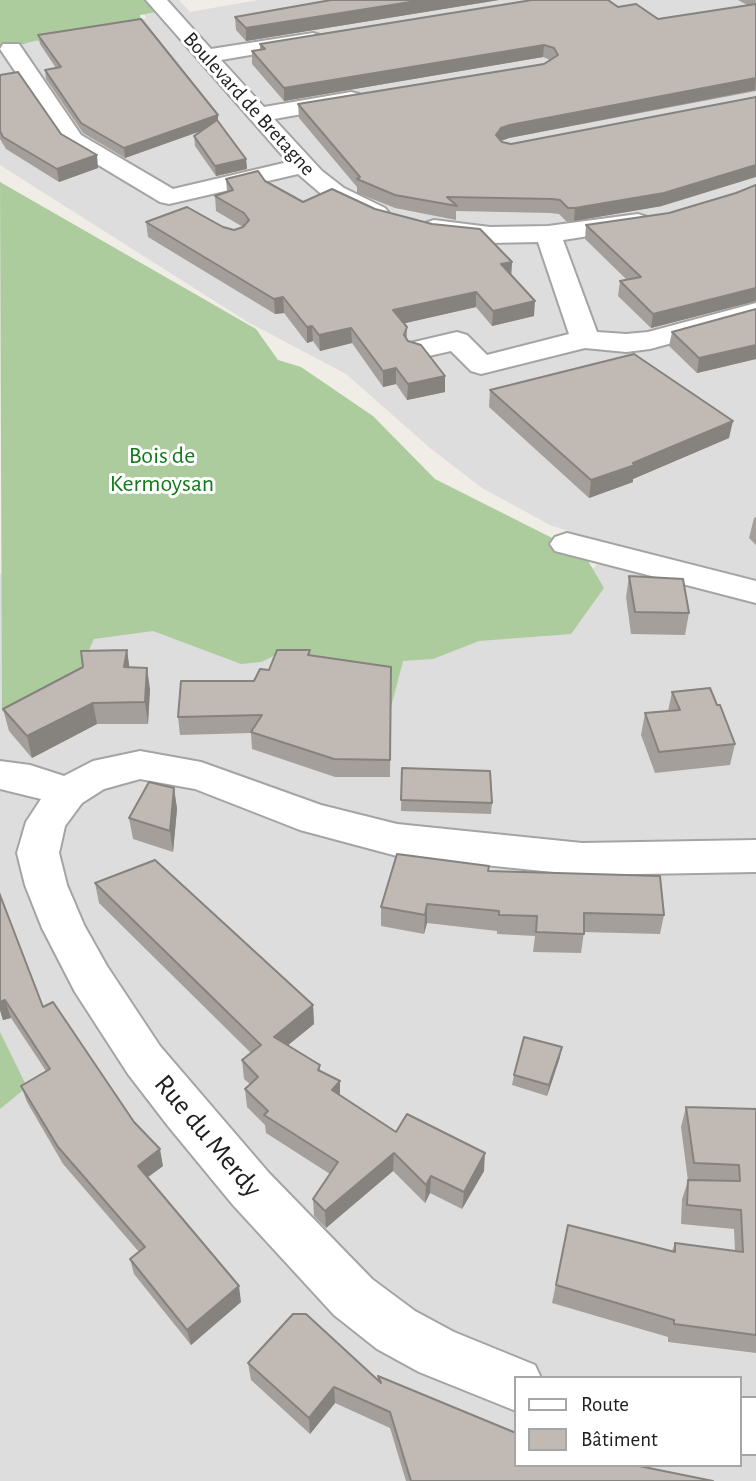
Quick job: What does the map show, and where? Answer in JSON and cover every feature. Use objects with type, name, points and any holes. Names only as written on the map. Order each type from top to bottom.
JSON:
[{"type":"street","name":"Boulevard de Bretagne","points":[[156,0],[302,166],[341,197],[403,221],[490,234],[548,234],[603,228],[666,216]]},
{"type":"street","points":[[205,56],[328,36]]},
{"type":"street","points":[[11,49],[73,140],[201,216]]},
{"type":"street","points":[[256,115],[376,95]]},
{"type":"street","points":[[169,197],[302,166]]},
{"type":"street","points":[[548,234],[585,339]]},
{"type":"street","points":[[420,349],[457,341],[481,365],[585,339],[636,342],[756,311]]},
{"type":"street","points":[[567,544],[756,592]]},
{"type":"street","name":"Rue du Merdy","points":[[514,1383],[438,1353],[396,1331],[353,1297],[251,1189],[145,1060],[91,979],[64,928],[41,871],[38,853],[43,830],[56,806],[68,793],[107,771],[140,765],[201,776],[314,819],[397,840],[582,859],[756,856]]},
{"type":"street","points":[[0,775],[30,780],[68,793]]},
{"type":"shaded area","points":[[132,0],[179,0],[190,12],[258,0],[756,0],[756,1481],[0,1481],[0,574],[561,586],[594,568],[613,546],[550,525],[482,488],[430,448],[346,374],[246,321],[0,165],[0,45],[147,18]]},
{"type":"green space","points":[[0,0],[147,0],[156,12],[140,15],[142,26],[103,35],[34,41],[0,51]]},
{"type":"green space","name":"Bois de Kermoysan","points":[[0,182],[256,329],[278,360],[301,367],[373,416],[435,479],[584,554],[604,588],[571,634],[479,641],[433,659],[403,661],[390,711],[280,653],[261,662],[241,664],[153,631],[94,639],[80,670],[24,718],[2,711]]},
{"type":"green space","points":[[0,1032],[27,1087],[0,1109]]},
{"type":"building","points":[[331,0],[423,0],[246,28],[235,17]]},
{"type":"building","points":[[532,0],[608,0],[618,7],[636,4],[658,19],[756,4],[756,78],[510,125],[501,128],[496,135],[502,142],[511,144],[756,97],[756,165],[664,193],[575,208],[568,208],[560,200],[552,199],[447,197],[457,206],[395,195],[357,179],[360,177],[298,104],[544,64],[558,55],[554,48],[544,45],[284,88],[252,51],[265,49],[260,44]]},
{"type":"building","points":[[141,19],[218,115],[124,148],[81,123],[45,70],[61,67],[38,35]]},
{"type":"building","points":[[18,72],[61,134],[97,155],[57,169],[3,137],[0,131],[0,75]]},
{"type":"building","points":[[217,120],[246,159],[215,166],[194,136]]},
{"type":"building","points":[[258,171],[265,181],[303,202],[332,189],[375,209],[432,224],[480,229],[512,262],[501,264],[535,301],[493,311],[476,292],[393,310],[407,327],[404,335],[408,341],[421,345],[445,376],[408,384],[396,368],[383,371],[351,328],[319,335],[312,326],[307,327],[283,297],[274,299],[146,222],[187,207],[223,227],[234,230],[243,227],[249,220],[244,213],[215,196],[233,190],[226,179]]},
{"type":"building","points":[[756,185],[756,288],[653,314],[620,281],[641,277],[586,225],[669,213]]},
{"type":"building","points":[[756,309],[756,345],[699,358],[672,332]]},
{"type":"building","points":[[634,354],[733,421],[633,463],[635,465],[591,480],[490,390]]},
{"type":"building","points":[[629,576],[683,579],[689,613],[635,612]]},
{"type":"building","points":[[127,650],[124,667],[147,668],[145,702],[93,703],[27,736],[3,709],[83,667],[81,651]]},
{"type":"building","points":[[277,650],[310,650],[308,655],[391,667],[390,760],[334,759],[251,732],[262,715],[178,717],[181,681],[254,681],[260,669],[269,670]]},
{"type":"building","points":[[710,688],[717,705],[720,705],[735,744],[659,752],[645,713],[680,710],[672,692]]},
{"type":"building","points":[[402,768],[490,771],[492,803],[401,800]]},
{"type":"building","points":[[149,782],[174,788],[170,831],[129,818]]},
{"type":"building","points":[[397,854],[489,866],[488,871],[660,876],[664,915],[584,913],[584,934],[536,932],[537,916],[499,915],[499,911],[427,904],[425,915],[381,907]]},
{"type":"building","points":[[155,860],[313,1005],[274,1037],[320,1065],[318,1070],[340,1081],[332,1090],[396,1132],[407,1114],[485,1153],[464,1192],[431,1176],[426,1185],[394,1153],[325,1211],[313,1199],[338,1162],[264,1115],[268,1111],[245,1089],[258,1077],[242,1060],[261,1045],[95,883]]},
{"type":"building","points":[[0,895],[43,1007],[53,1002],[134,1122],[160,1149],[138,1166],[239,1286],[187,1330],[130,1259],[145,1247],[58,1147],[21,1086],[50,1069],[5,1000],[0,1002]]},
{"type":"building","points":[[524,1037],[562,1047],[549,1085],[514,1075]]},
{"type":"building","points":[[686,1107],[756,1109],[756,1335],[674,1324],[674,1320],[556,1285],[568,1225],[675,1252],[675,1243],[743,1252],[741,1210],[687,1205],[688,1180],[740,1181],[739,1165],[694,1163]]},
{"type":"building","points":[[293,1314],[306,1314],[381,1383],[378,1376],[514,1432],[514,1467],[644,1467],[713,1481],[411,1481],[390,1412],[334,1387],[309,1418],[248,1363]]}]
